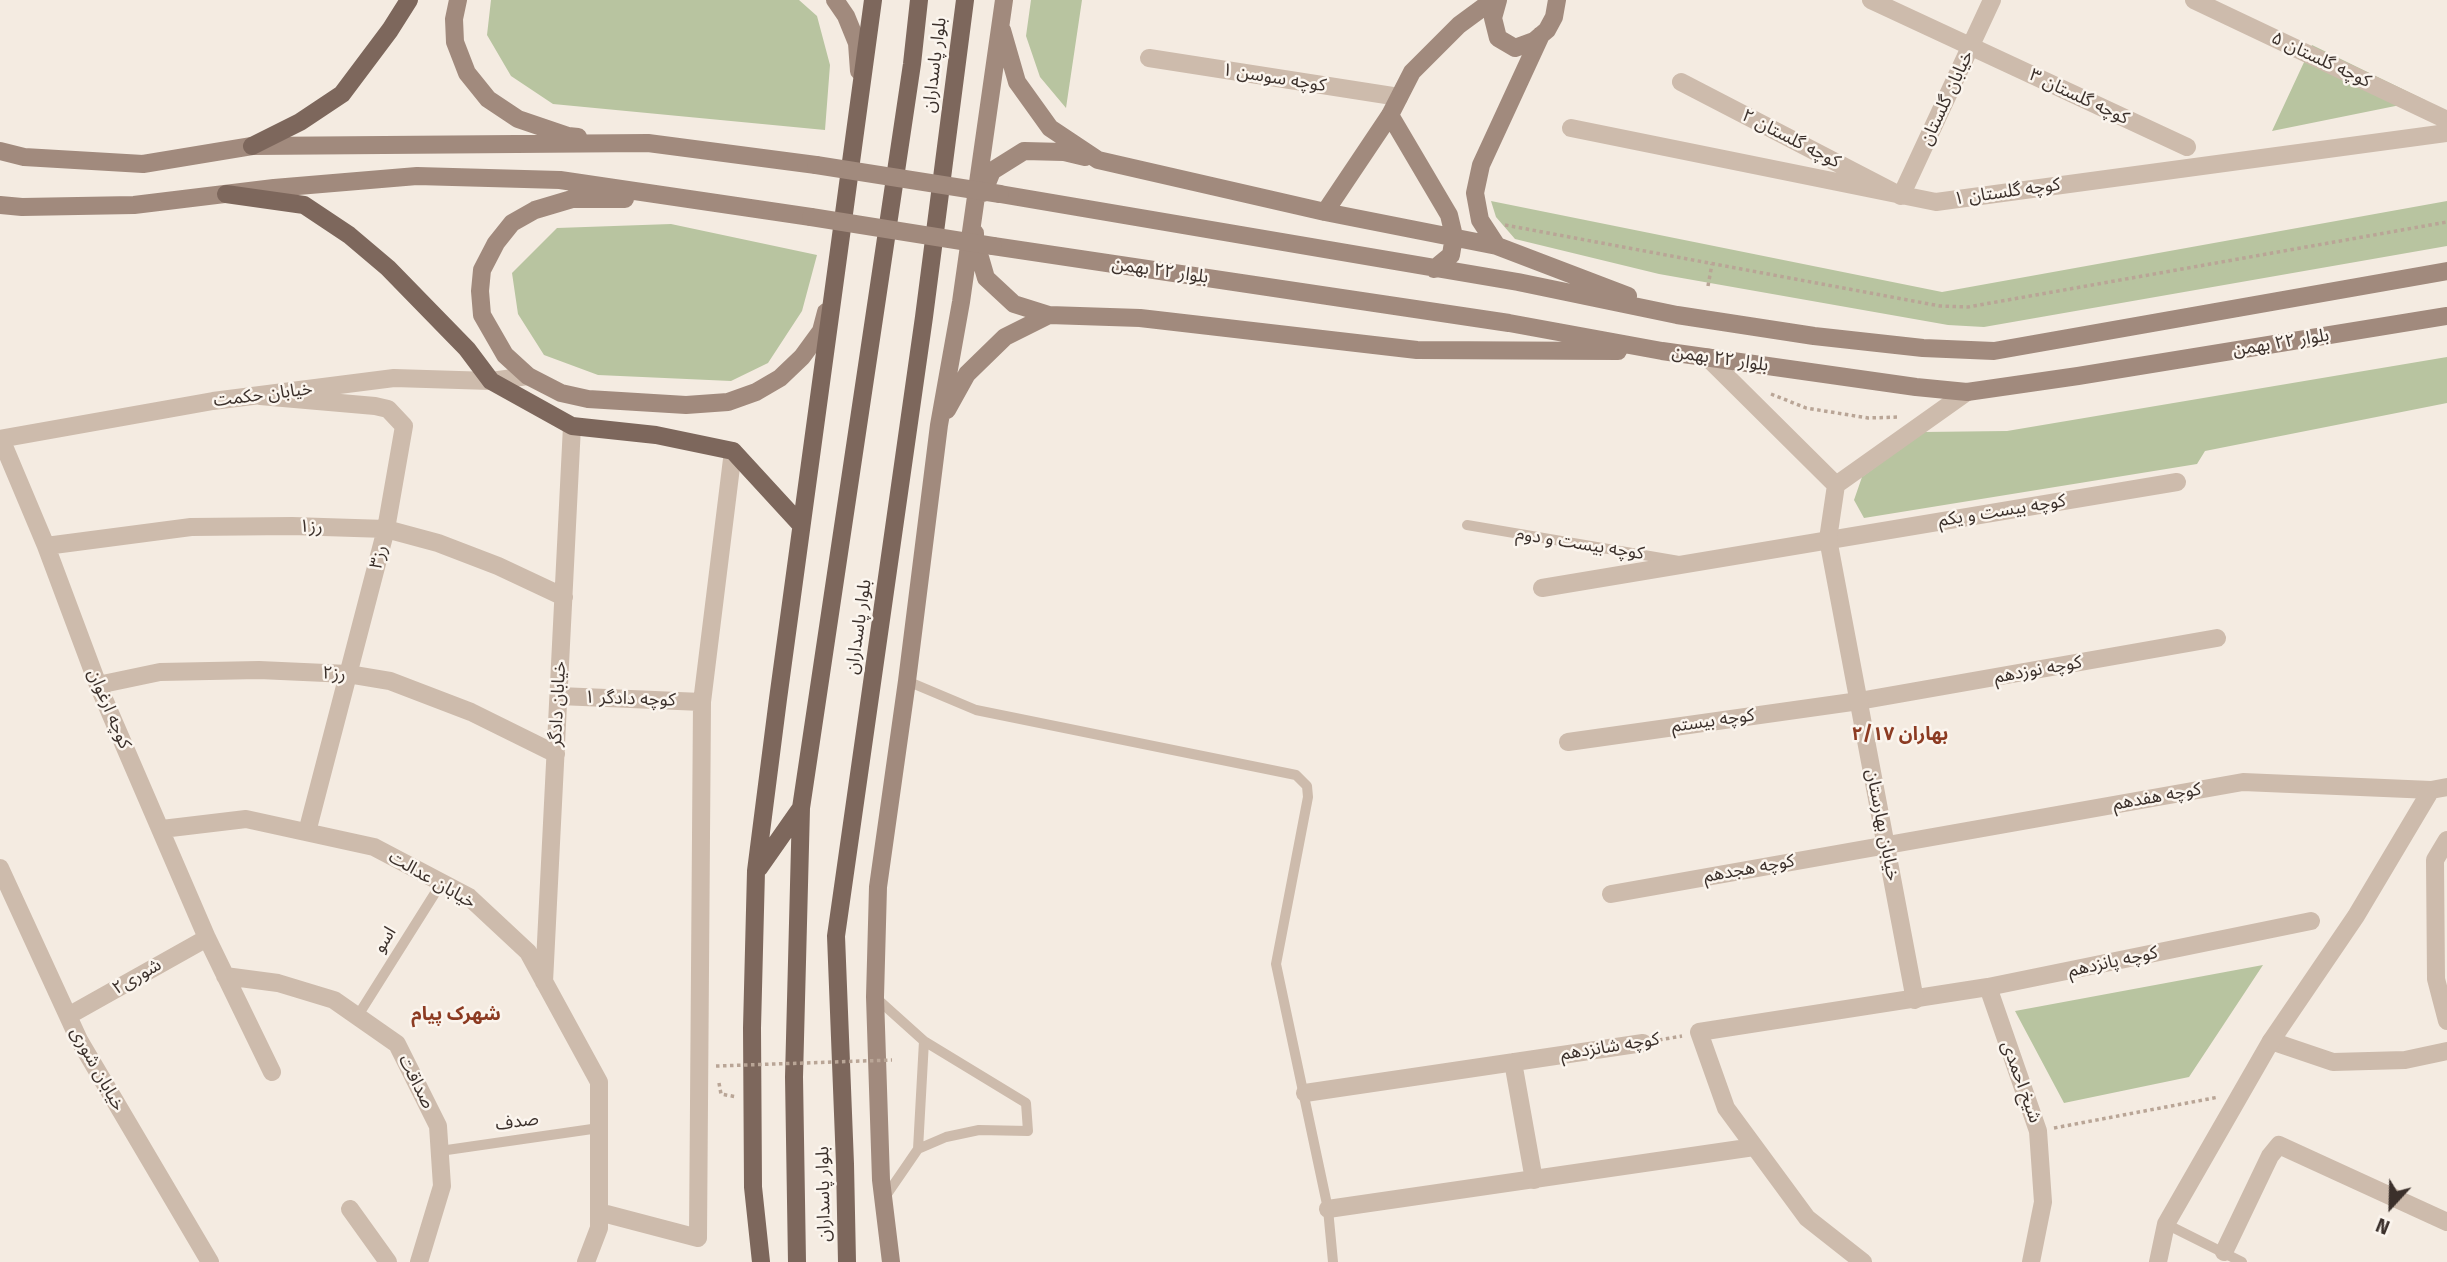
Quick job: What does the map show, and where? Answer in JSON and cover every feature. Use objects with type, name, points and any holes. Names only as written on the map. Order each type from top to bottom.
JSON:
[{"type":"main road","points":[[252,146],[300,122],[342,94],[409,0]]},
{"type":"main road","points":[[458,0],[454,19],[454,42],[467,73],[488,99],[518,119],[568,136],[648,142]]},
{"type":"main road","points":[[835,0],[846,16],[857,43],[861,89]]},
{"type":"main road","points":[[761,1262],[752,1186],[756,872],[873,0]]},
{"type":"main road","name":"بلوار پاسداران","points":[[797,1262],[794,1077],[801,808],[910,78],[919,0]]},
{"type":"main road","name":"بلوار پاسداران","points":[[847,1262],[836,936],[925,317],[965,0]]},
{"type":"main road","points":[[891,1262],[883,1200],[875,997],[878,887],[939,425],[961,302],[1004,0]]},
{"type":"main road","points":[[1495,0],[1493,18],[1498,38],[1515,48],[1526,46],[1541,36]]},
{"type":"main road","points":[[1325,212],[1390,115],[1412,72],[1459,25],[1495,0]]},
{"type":"main road","points":[[1497,246],[1480,220],[1475,193],[1481,165],[1541,36],[1551,23],[1558,3]]},
{"type":"main road","points":[[1000,24],[1017,82],[1050,128],[1098,160]]},
{"type":"main road","points":[[1390,115],[1449,215],[1454,236],[1451,255],[1434,269]]},
{"type":"main road","points":[[0,150],[24,157],[143,164],[252,146],[648,142]]},
{"type":"main road","name":"بلوار ۲۲ بهمن","points":[[648,142],[1000,194],[1518,282],[1677,315],[1814,336],[1895,345],[1994,351],[2447,271]]},
{"type":"main road","points":[[1662,351],[1417,350],[1140,317],[1049,315],[1014,304],[986,278],[975,240],[978,206],[992,171],[1024,151],[1064,152],[1325,212],[1497,246],[1677,315]]},
{"type":"main road","points":[[0,205],[134,205],[417,176],[560,180],[684,198]]},
{"type":"main road","points":[[226,194],[304,205],[349,235],[388,268],[467,349],[491,381],[572,425],[656,435],[733,451],[802,525]]},
{"type":"main road","points":[[684,198],[572,199],[535,210],[512,223],[496,243],[482,270],[480,291],[482,315],[505,355],[528,376],[561,393],[588,399],[686,405],[728,402],[755,392],[780,378],[802,357],[821,331],[835,282]]},
{"type":"main road","name":"بلوار ۲۲ بهمن","points":[[684,198],[1509,323],[1662,351],[1967,392],[2447,316]]},
{"type":"main road","points":[[939,425],[967,374],[1005,337],[1049,315]]},
{"type":"main road","points":[[756,872],[801,808]]},
{"type":"main road","points":[[759,1243],[769,1262]]},
{"type":"street","name":"کوچه گلستان ۳","points":[[1871,0],[2188,147]]},
{"type":"street","name":"خیابان گلستان","points":[[1901,196],[1992,0]]},
{"type":"street","name":"کوچه گلستان ۵","points":[[2194,0],[2447,120]]},
{"type":"street","name":"کوچه سوسن ۱","points":[[1149,58],[1399,97]]},
{"type":"street","name":"کوچه گلستان ۲","points":[[1681,82],[1901,196]]},
{"type":"street","name":"کوچه گلستان ۱","points":[[1571,128],[1936,202],[2447,133]]},
{"type":"street","points":[[1707,357],[1836,485],[1967,392]]},
{"type":"street","name":"خیابان حکمت","points":[[0,439],[213,401],[394,378],[491,381],[528,376]]},
{"type":"street","name":"رز۳","points":[[260,396],[375,405],[388,410],[404,426],[386,530],[307,832]]},
{"type":"street","name":"خیابان دادگر","points":[[544,982],[572,425]]},
{"type":"street","name":"کوچه ارغوان","points":[[0,439],[46,546],[98,685],[162,829],[206,938],[272,1072]]},
{"type":"street","points":[[599,1212],[698,1238],[702,702],[733,451]]},
{"type":"street","name":"کوچه بیست و یکم","points":[[1828,540],[2177,482]]},
{"type":"street","name":"خیابان بهارستان","points":[[1836,485],[1828,540],[1915,1000]]},
{"type":"street","name":"رز۱","points":[[46,546],[191,527],[292,526],[386,530],[438,543],[498,566],[564,597]]},
{"type":"street","name":"کوچه بیست و دوم","points":[[1542,588],[1828,540]]},
{"type":"street","name":"کوچه نوزدهم","points":[[1859,701],[2217,638]]},
{"type":"street","name":"رز۲","points":[[98,685],[160,672],[259,670],[348,674],[390,681],[471,712],[556,754]]},
{"type":"street","name":"کوچه دادگر ۱","points":[[559,696],[702,702]]},
{"type":"street","name":"کوچه بیستم","points":[[1568,742],[1859,701]]},
{"type":"street","name":"کوچه هفدهم","points":[[1886,844],[2243,782],[2439,788]]},
{"type":"street","points":[[2158,1262],[2166,1224],[2271,1041],[2439,788]]},
{"type":"street","name":"خیابان عدالت","points":[[162,829],[246,819],[374,847],[469,897],[528,952],[599,1082],[599,1228],[586,1262]]},
{"type":"street","points":[[2447,840],[2435,860],[2435,979],[2447,1021]]},
{"type":"street","name":"کوچه هجدهم","points":[[1611,894],[1886,844]]},
{"type":"street","name":"خیابان شوری","points":[[0,868],[79,1040],[210,1262]]},
{"type":"street","name":"کوچه پانزدهم","points":[[1915,1000],[2311,921]]},
{"type":"street","name":"شوری۲","points":[[68,1016],[206,938]]},
{"type":"street","name":"صداقت","points":[[225,975],[278,983],[334,1000],[397,1044],[438,1126],[442,1186],[419,1262]]},
{"type":"street","name":"شیخ احمدی","points":[[1987,987],[2038,1131],[2043,1202],[2031,1262]]},
{"type":"street","points":[[1863,1262],[1807,1218],[1726,1108],[1699,1032],[1915,1000]]},
{"type":"street","points":[[2271,1041],[2333,1062],[2405,1060],[2447,1051]]},
{"type":"street","name":"کوچه شانزدهم","points":[[1305,1093],[1643,1043]]},
{"type":"street","points":[[1513,1062],[1534,1180]]},
{"type":"street","points":[[2224,1252],[2270,1156],[2279,1145],[2447,1222]]},
{"type":"street","points":[[1328,1209],[1755,1147]]},
{"type":"street","points":[[350,1209],[388,1262]]},
{"type":"lane","name":"کوچه بیست و دوم","points":[[1467,526],[1692,563]]},
{"type":"lane","points":[[907,681],[976,710],[1296,775],[1307,786],[1308,797],[1276,964],[1328,1209],[1334,1262]]},
{"type":"lane","name":"اسو","points":[[357,1017],[442,882]]},
{"type":"lane","points":[[875,997],[924,1041],[1026,1103],[1028,1131],[979,1130],[946,1137],[918,1149]]},
{"type":"lane","points":[[883,1200],[918,1149],[924,1041]]},
{"type":"lane","name":"صدف","points":[[440,1151],[599,1128]]},
{"type":"lane","points":[[2166,1224],[2242,1262]]},
{"type":"path","points":[[1500,224],[1940,306],[1968,307],[2447,222]]},
{"type":"path","points":[[1709,286],[1712,264]]},
{"type":"path","points":[[1764,393],[1776,395],[1806,408],[1868,418],[1907,416]]},
{"type":"path","name":"کوچه شانزدهم","points":[[1643,1043],[1699,1032]]},
{"type":"path","points":[[716,1066],[892,1060]]},
{"type":"path","points":[[2038,1131],[2242,1093]]},
{"type":"green space","points":[[491,0],[799,0],[817,16],[830,65],[825,130],[553,104],[511,76],[487,35]]},
{"type":"green space","points":[[1031,0],[1082,0],[1066,108],[1040,77],[1026,36]]},
{"type":"green space","points":[[2312,45],[2425,100],[2272,131]]},
{"type":"green space","points":[[1491,201],[1942,292],[2447,201],[2447,246],[1984,327],[1948,325],[1659,274],[1515,239],[1496,217]]},
{"type":"green space","points":[[671,224],[817,255],[802,311],[768,363],[731,381],[598,375],[544,355],[518,314],[512,273],[557,228]]},
{"type":"green space","points":[[2447,357],[2447,403],[2205,451],[2197,464],[1864,518],[1854,500],[1862,477],[1923,432],[2007,431]]},
{"type":"green space","points":[[2263,965],[2189,1077],[2064,1103],[2015,1011]]},
{"type":"district","name":"۲/۱۷ بهاران","points":[[1900,735]]},
{"type":"district","name":"شهرک پیام","points":[[456,1015]]}]
